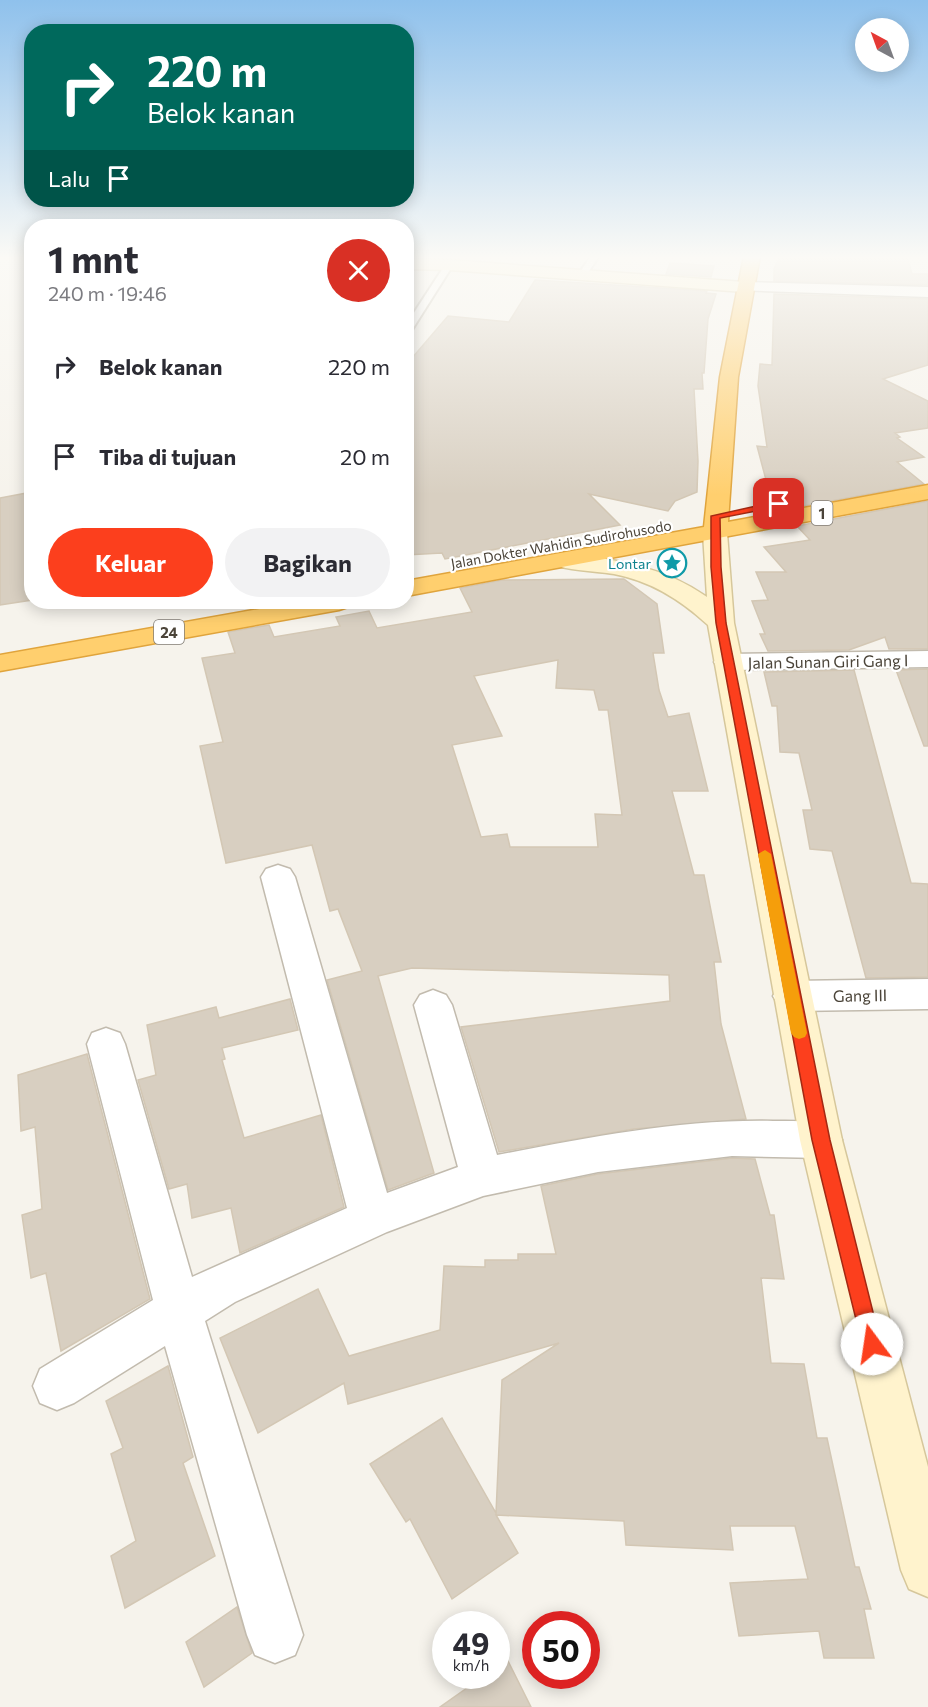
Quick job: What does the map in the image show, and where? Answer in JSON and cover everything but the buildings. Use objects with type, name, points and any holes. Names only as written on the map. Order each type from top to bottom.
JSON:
[{"type":"highway","points":[[715,525],[729,377],[736,336]]},
{"type":"highway","name":"1","points":[[715,525],[928,477]]},
{"type":"highway","name":"1","points":[[715,525],[928,492]]},
{"type":"highway","name":"Jalan Dokter Wahidin Sudirohusodo","points":[[414,589],[566,561],[715,525]]},
{"type":"highway","name":"Jalan Dokter Wahidin Sudirohusodo","points":[[414,570],[715,525]]},
{"type":"highway","name":"24","points":[[0,643],[195,609]]},
{"type":"highway","name":"24","points":[[0,663],[300,609]]},
{"type":"main road","points":[[715,525],[721,623],[821,1140],[928,1570]]},
{"type":"main road","points":[[566,561],[612,565],[644,572],[676,587],[702,605],[721,623]]},
{"type":"street","name":"Jalan Sunan Giri Gang I","points":[[728,662],[928,659]]},
{"type":"street","points":[[278,877],[372,1218]]},
{"type":"street","name":"Gang III","points":[[792,996],[928,994]]},
{"type":"street","points":[[433,1005],[482,1177]]},
{"type":"street","points":[[106,1044],[179,1311],[275,1635]]},
{"type":"street","points":[[57,1386],[219,1286],[372,1218],[482,1177],[598,1154],[732,1138],[821,1140]]},
{"type":"slow traffic","points":[[765,854],[799,1033]]},
{"type":"place","name":"Lontar","points":[[672,563]]},
{"type":"route","points":[[779,504],[715,516],[716,567],[721,623],[821,1140],[872,1344]]}]
